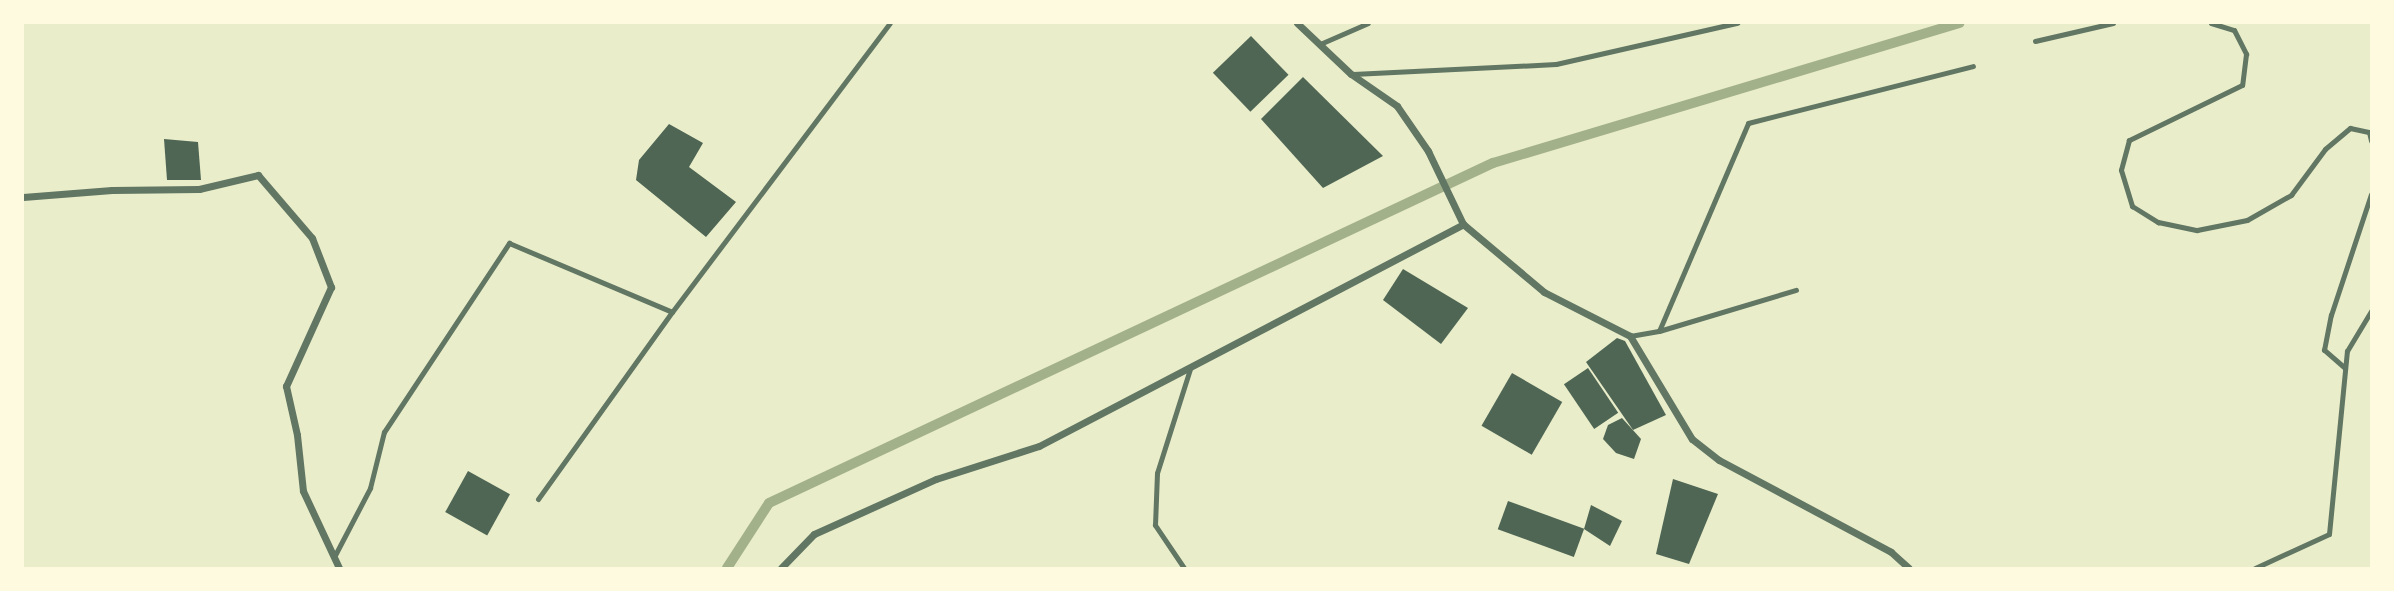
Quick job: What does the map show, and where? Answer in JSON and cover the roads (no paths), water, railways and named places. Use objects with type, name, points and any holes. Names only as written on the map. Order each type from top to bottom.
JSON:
[{"type":"street","points":[[1297,23],[1351,74],[1397,106],[1429,151],[1463,224],[1544,292],[1630,337],[1692,439],[1719,460],[1891,552],[1909,568]]},
{"type":"street","points":[[23,197],[112,190],[200,189],[258,176],[312,238],[331,287],[286,386],[297,435],[303,491],[339,568]]},
{"type":"street","points":[[781,568],[814,534],[936,479],[1039,446],[1463,224]]},
{"type":"lane","points":[[538,499],[672,312],[890,23]]},
{"type":"lane","points":[[1320,44],[1368,23]]},
{"type":"lane","points":[[1351,74],[1556,64],[1737,23]]},
{"type":"lane","points":[[2035,41],[2113,23]]},
{"type":"lane","points":[[2211,23],[2234,30],[2246,54],[2242,85],[2129,140],[2121,170],[2133,206],[2158,222],[2197,230],[2247,220],[2291,195],[2325,149],[2350,128],[2369,132],[2371,141]]},
{"type":"lane","points":[[1659,331],[1748,123],[1973,66]]},
{"type":"lane","points":[[2345,369],[2324,350],[2330,315],[2371,194]]},
{"type":"lane","points":[[334,557],[370,488],[384,432],[509,243],[672,312]]},
{"type":"lane","points":[[1630,337],[1659,331],[1796,290]]},
{"type":"lane","points":[[2255,568],[2329,534],[2347,351],[2371,311]]},
{"type":"lane","points":[[1184,568],[1155,525],[1157,473],[1190,369]]},
{"type":"waterway","points":[[727,568],[769,503],[1493,163],[1959,23]]}]
